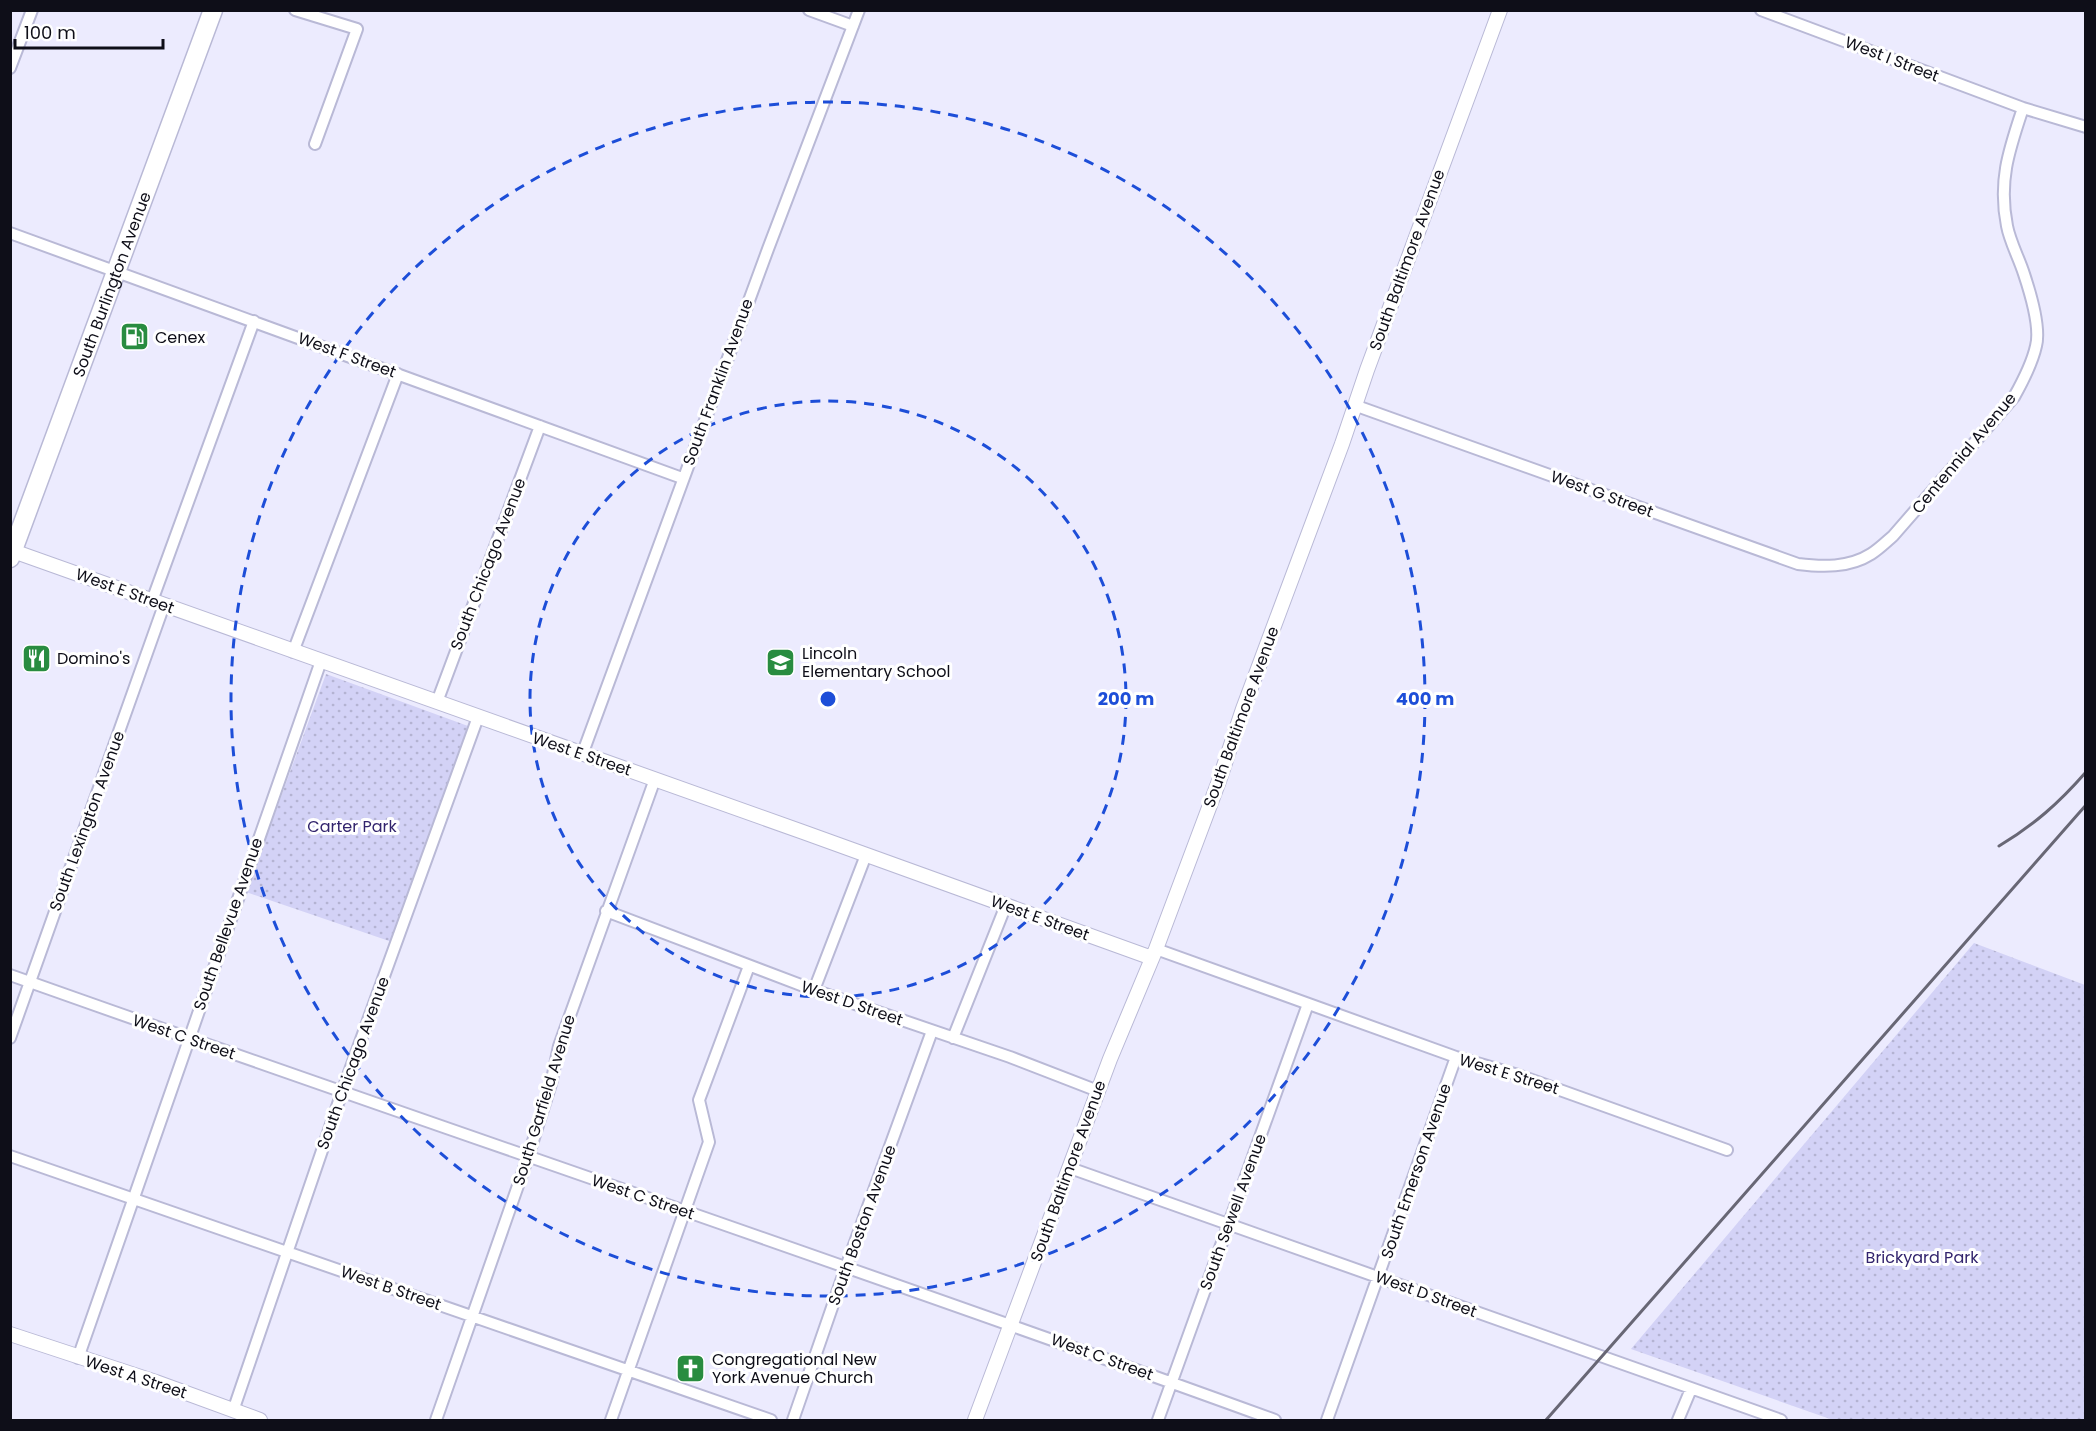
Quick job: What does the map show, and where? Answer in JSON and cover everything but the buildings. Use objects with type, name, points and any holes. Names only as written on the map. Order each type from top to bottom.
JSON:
[{"type":"highway","name":"South Burlington Avenue","points":[[12,554],[213,10]]},
{"type":"street","points":[[10,68],[32,10]]},
{"type":"street","points":[[295,10],[357,29],[315,144]]},
{"type":"street","points":[[809,10],[854,26]]},
{"type":"street","name":"South Franklin Avenue","points":[[582,755],[682,478],[859,10]]},
{"type":"street","name":"South Baltimore Avenue","points":[[975,1420],[1098,1092],[1154,954],[1500,10]]},
{"type":"street","name":"West I Street","points":[[1761,10],[2023,108],[2085,127]]},
{"type":"street","name":"Centennial Avenue","points":[[1852,563],[1872,554],[1893,536],[2014,397],[2026,374],[2037,344],[2036,327],[2024,273],[2007,226],[2004,172],[2008,151],[2023,108]]},
{"type":"street","name":"West F Street","points":[[10,233],[682,478]]},
{"type":"street","name":"South Lexington Avenue","points":[[10,1038],[254,321]]},
{"type":"street","points":[[293,652],[398,374]]},
{"type":"street","name":"West G Street","points":[[1354,405],[1798,564],[1821,567],[1852,563]]},
{"type":"street","name":"South Chicago Avenue","points":[[437,702],[540,426]]},
{"type":"street","name":"West E Street","points":[[12,554],[158,603],[1006,905],[1308,1004],[1456,1057],[1518,1075],[1727,1150]]},
{"type":"street","name":"South Bellevue Avenue","points":[[78,1358],[321,661]]},
{"type":"street","name":"South Chicago Avenue","points":[[233,1411],[342,1092],[478,717]]},
{"type":"street","name":"South Garfield Avenue","points":[[436,1420],[528,1157],[551,1084],[559,1046],[655,779]]},
{"type":"street","points":[[814,990],[866,855]]},
{"type":"street","points":[[953,1038],[1006,905]]},
{"type":"street","name":"West D Street","points":[[606,911],[814,990],[953,1038],[1098,1092]]},
{"type":"street","points":[[611,1420],[709,1142],[699,1100],[749,966]]},
{"type":"street","name":"West C Street","points":[[10,975],[1011,1324],[1275,1420]]},
{"type":"street","name":"South Sewell Avenue","points":[[1158,1420],[1308,1004]]},
{"type":"street","name":"South Boston Avenue","points":[[793,1420],[932,1031]]},
{"type":"street","name":"South Emerson Avenue","points":[[1327,1420],[1456,1057]]},
{"type":"street","name":"West B Street","points":[[10,1156],[771,1420]]},
{"type":"street","name":"West D Street","points":[[1070,1168],[1781,1420]]},
{"type":"street","name":"West A Street","points":[[10,1334],[156,1382],[260,1420]]},
{"type":"street","points":[[1678,1420],[1691,1389]]},
{"type":"green space","name":"Carter Park","points":[[326,674],[468,726],[392,942],[246,892]]},
{"type":"green space","name":"Brickyard Park","points":[[1974,943],[2085,985],[2085,1420],[1833,1420],[1631,1349]]},
{"type":"railway","points":[[1999,846],[2046,813],[2086,772]]},
{"type":"railway","points":[[1546,1420],[2086,805]]},
{"type":"place","name":"Cenex","points":[[134,337]]},
{"type":"place","name":"Domino's","points":[[36,658]]},
{"type":"place","name":"Lincoln Elementary School","points":[[781,662]]},
{"type":"place","name":"Congregational New York Avenue Church","points":[[691,1368]]}]
